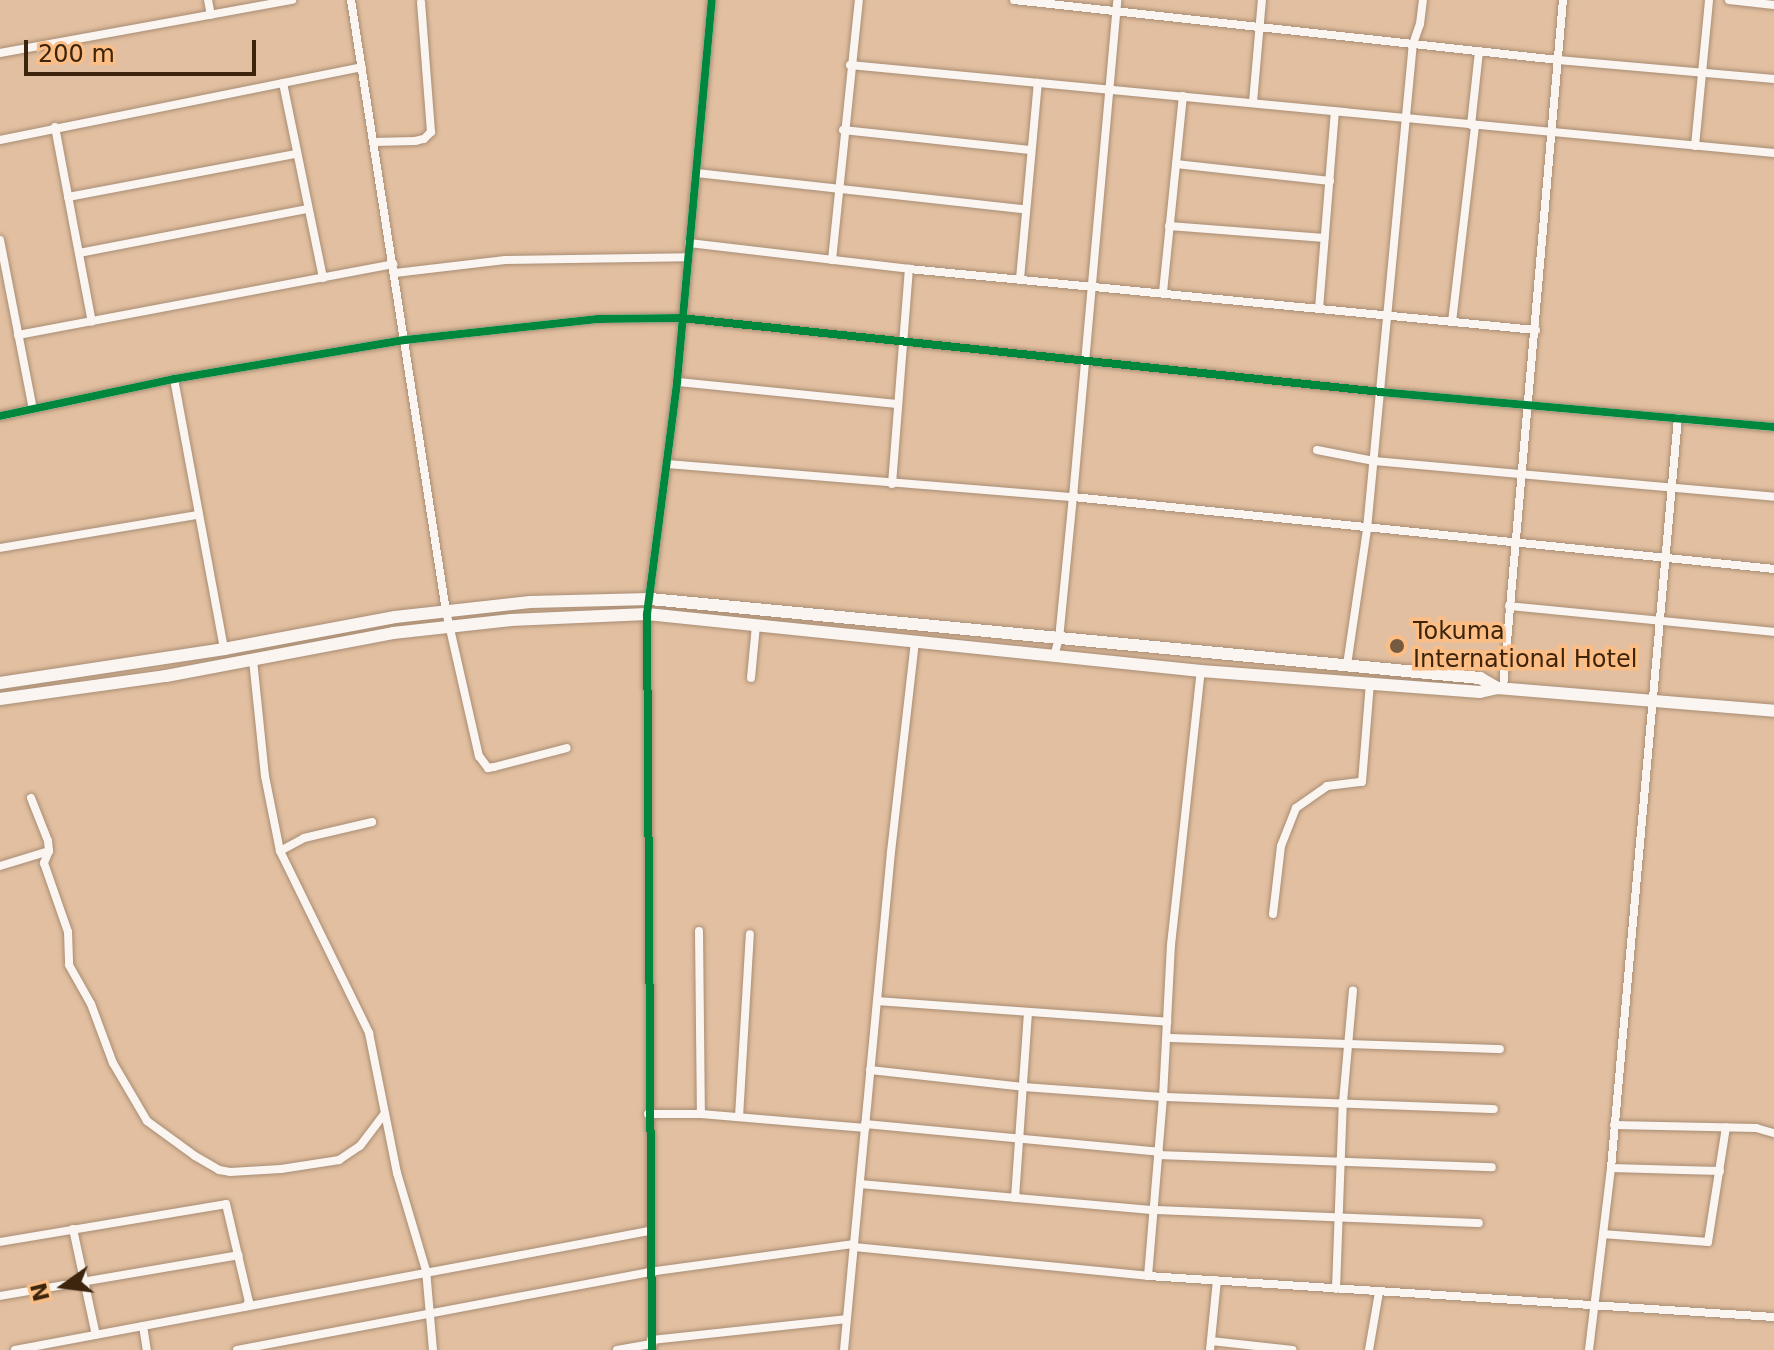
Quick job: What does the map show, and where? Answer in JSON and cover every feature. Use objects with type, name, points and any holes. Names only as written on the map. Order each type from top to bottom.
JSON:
[{"type":"main road","points":[[0,683],[446,611],[530,602],[650,599],[1480,678],[1500,688]]},
{"type":"main road","points":[[0,699],[166,676],[449,626],[647,614],[1201,671],[1480,692],[1500,688],[1774,711]]},
{"type":"street","points":[[208,0],[211,15]]},
{"type":"street","points":[[0,53],[292,0]]},
{"type":"street","points":[[351,0],[446,611],[482,763],[494,767],[567,748]]},
{"type":"street","points":[[652,1345],[649,1272],[647,614],[677,382],[712,0]]},
{"type":"street","points":[[832,260],[843,130],[859,0]]},
{"type":"street","points":[[1014,0],[1558,60],[1774,79]]},
{"type":"street","points":[[1054,656],[1059,639],[1073,497],[1117,0]]},
{"type":"street","points":[[1253,102],[1262,0]]},
{"type":"street","points":[[1347,665],[1367,529],[1413,44],[1423,0]]},
{"type":"street","points":[[1500,688],[1523,474],[1563,0]]},
{"type":"street","points":[[1695,146],[1709,0]]},
{"type":"street","points":[[1729,0],[1774,5]]},
{"type":"street","points":[[374,142],[415,141],[424,139],[431,132],[421,2]]},
{"type":"street","points":[[1452,322],[1479,51]]},
{"type":"street","points":[[850,65],[1253,102],[1406,121],[1774,153]]},
{"type":"street","points":[[0,140],[362,67]]},
{"type":"street","points":[[283,83],[323,278]]},
{"type":"street","points":[[1020,279],[1024,209],[1038,83]]},
{"type":"street","points":[[1163,292],[1183,96]]},
{"type":"street","points":[[1319,309],[1335,112]]},
{"type":"street","points":[[55,127],[92,322]]},
{"type":"street","points":[[843,130],[1030,150]]},
{"type":"street","points":[[68,197],[296,154]]},
{"type":"street","points":[[1176,164],[1330,181]]},
{"type":"street","points":[[696,173],[1024,209]]},
{"type":"street","points":[[79,253],[308,209]]},
{"type":"street","points":[[1169,226],[1325,238]]},
{"type":"street","points":[[0,240],[33,409]]},
{"type":"street","points":[[689,243],[909,269],[1536,330]]},
{"type":"street","points":[[18,335],[323,278],[394,269],[505,260],[687,257]]},
{"type":"street","points":[[892,484],[909,269]]},
{"type":"street","points":[[0,416],[174,379],[405,340],[598,319],[681,318],[1381,392],[1774,427]]},
{"type":"street","points":[[174,379],[224,649]]},
{"type":"street","points":[[677,382],[898,404]]},
{"type":"street","points":[[1589,1350],[1611,1168],[1657,621],[1674,488],[1678,418]]},
{"type":"street","points":[[1317,450],[1374,461],[1774,497]]},
{"type":"street","points":[[668,464],[1073,497],[1516,545],[1774,569]]},
{"type":"street","points":[[0,548],[198,515]]},
{"type":"street","points":[[1509,606],[1774,632]]},
{"type":"street","points":[[751,678],[756,625]]},
{"type":"street","points":[[844,1350],[915,641]]},
{"type":"street","points":[[253,660],[265,776],[280,851],[362,1013],[397,1173],[426,1270],[433,1350]]},
{"type":"street","points":[[1148,1276],[1163,1097],[1171,945],[1201,671]]},
{"type":"street","points":[[1273,914],[1281,846],[1296,808],[1327,786],[1362,782],[1370,683]]},
{"type":"street","points":[[31,798],[49,851],[44,863],[68,932],[69,965],[91,1004],[113,1063],[147,1121],[219,1170],[281,1169],[339,1160],[352,1153],[385,1113]]},
{"type":"street","points":[[280,851],[304,838],[372,822]]},
{"type":"street","points":[[0,866],[49,851]]},
{"type":"street","points":[[699,931],[701,1114]]},
{"type":"street","points":[[739,1117],[750,934]]},
{"type":"street","points":[[1336,1289],[1343,1102],[1353,990]]},
{"type":"street","points":[[877,1001],[1167,1022]]},
{"type":"street","points":[[1015,1198],[1028,1013]]},
{"type":"street","points":[[1167,1038],[1500,1049]]},
{"type":"street","points":[[870,1070],[1023,1087],[1163,1097],[1494,1109]]},
{"type":"street","points":[[648,1114],[701,1114],[865,1126],[1158,1154],[1492,1167]]},
{"type":"street","points":[[1614,1125],[1726,1127],[1774,1133]]},
{"type":"street","points":[[1603,1234],[1708,1242],[1726,1127]]},
{"type":"street","points":[[1611,1168],[1720,1171]]},
{"type":"street","points":[[860,1184],[1154,1210],[1479,1223]]},
{"type":"street","points":[[0,1242],[226,1204],[249,1302],[245,1307]]},
{"type":"street","points":[[73,1229],[96,1335]]},
{"type":"street","points":[[15,1350],[426,1270],[649,1231]]},
{"type":"street","points":[[237,1350],[649,1272],[854,1245],[1148,1276],[1594,1307],[1668,1307],[1774,1317]]},
{"type":"street","points":[[0,1296],[239,1255]]},
{"type":"street","points":[[1217,1280],[1210,1346],[1293,1350]]},
{"type":"street","points":[[1369,1350],[1379,1292]]},
{"type":"street","points":[[617,1350],[846,1319]]},
{"type":"street","points":[[143,1326],[147,1350]]},
{"type":"cycle path","points":[[652,1350],[647,614],[677,382],[712,0]]},
{"type":"cycle path","points":[[0,416],[174,379],[405,340],[598,319],[681,318],[1381,392],[1774,427]]},
{"type":"place","name":"Tokuma International Hotel","points":[[1397,646]]}]
